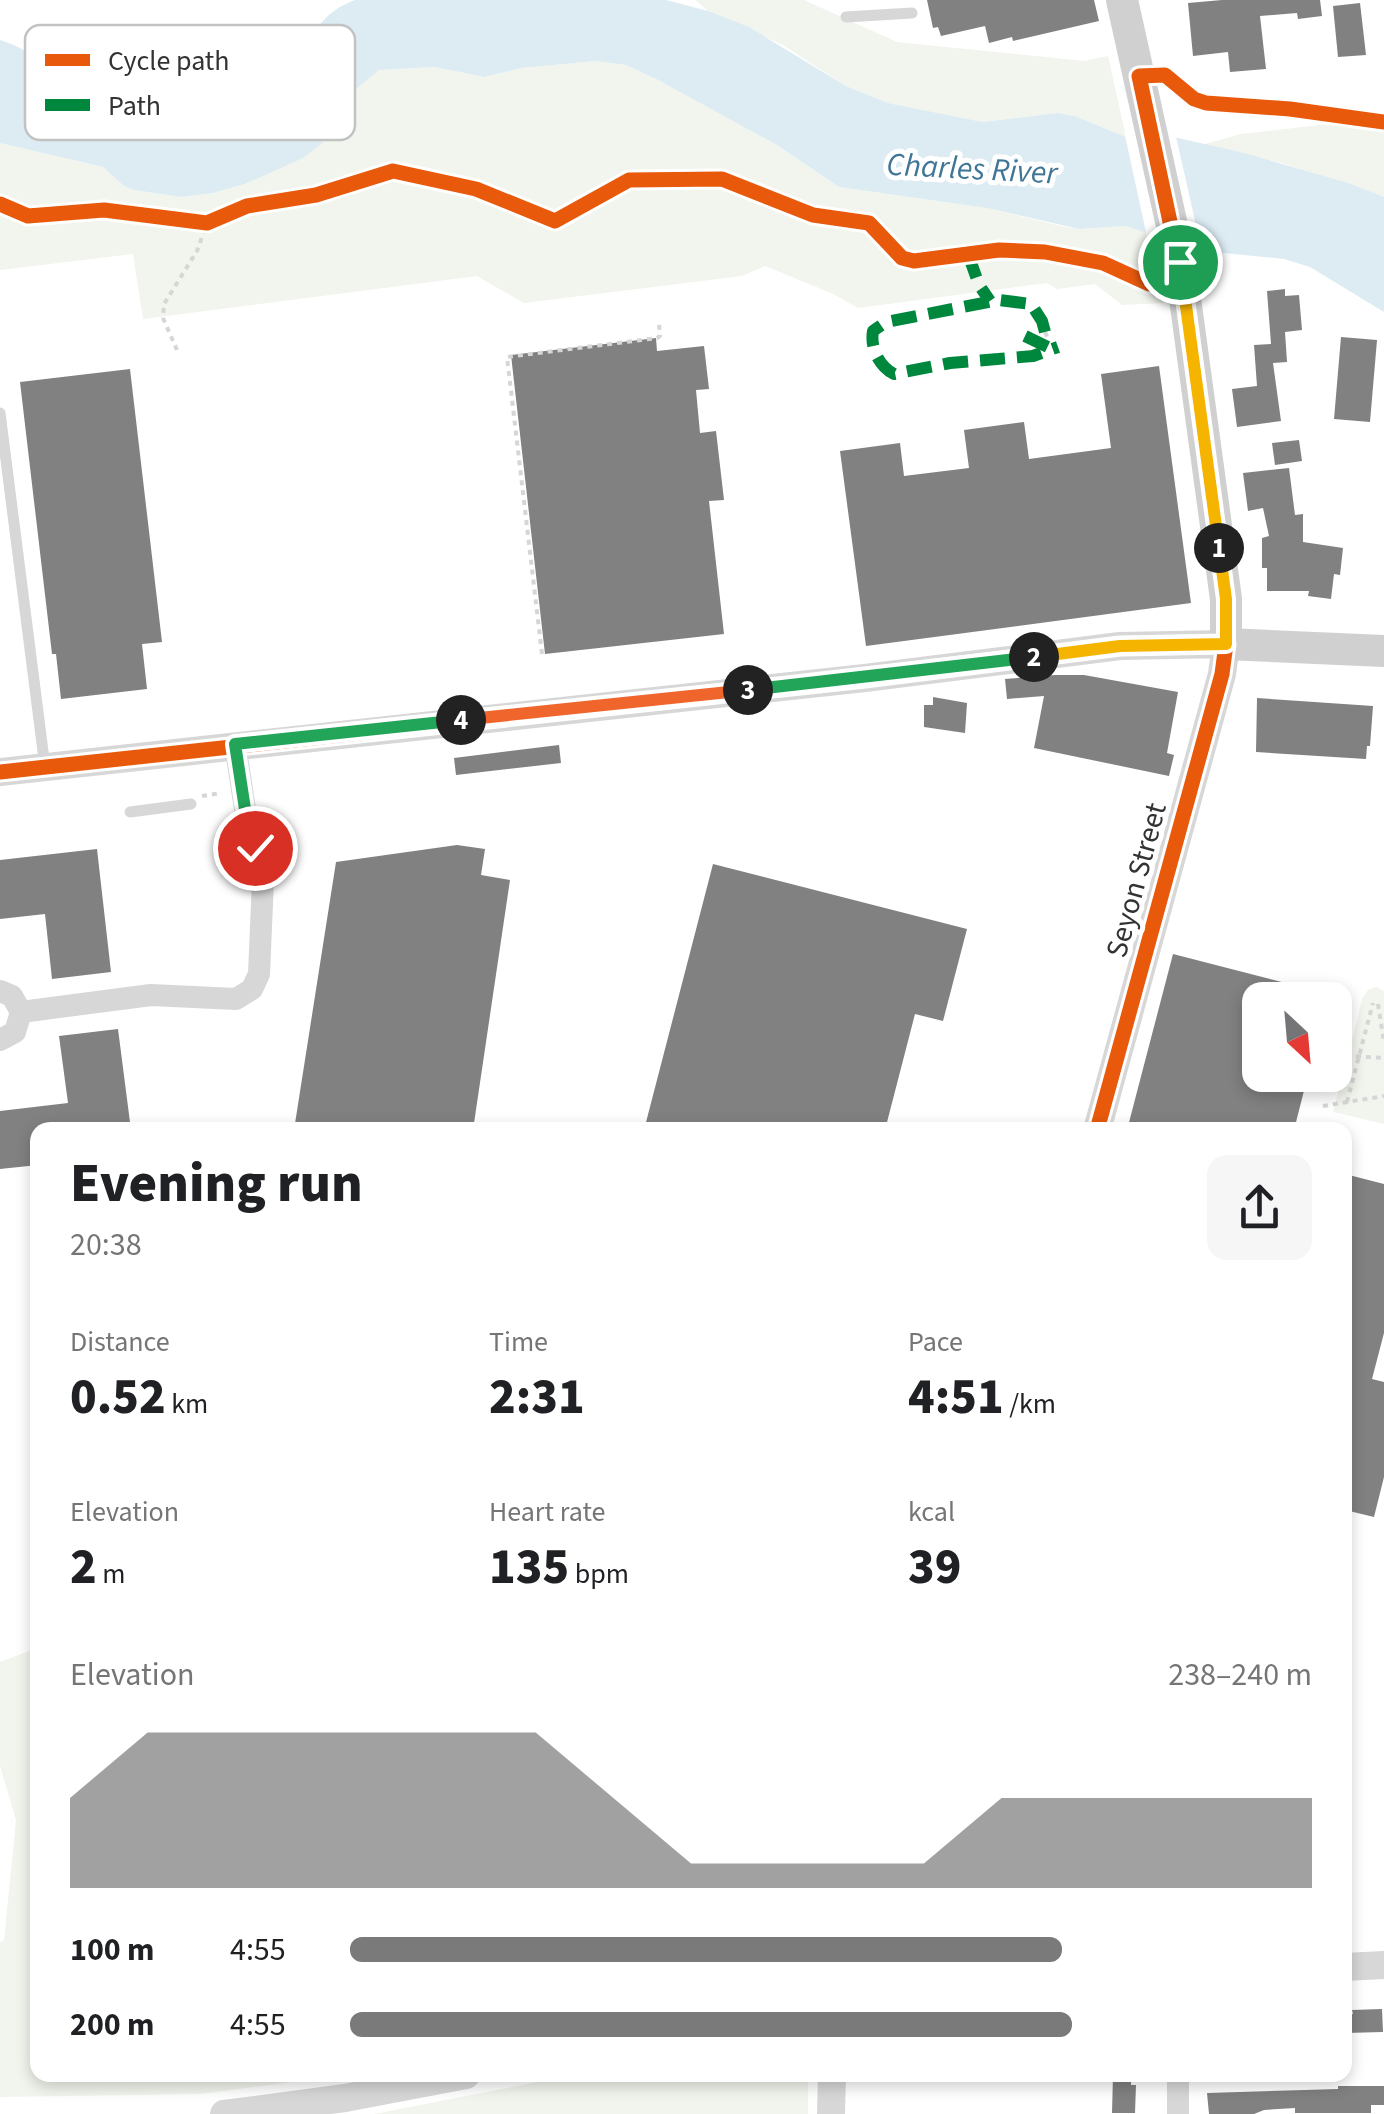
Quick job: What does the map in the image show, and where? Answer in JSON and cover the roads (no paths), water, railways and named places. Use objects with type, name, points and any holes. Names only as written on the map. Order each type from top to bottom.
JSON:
[{"type":"main road","points":[[1122,0],[1180,262],[1224,588],[1226,644],[1384,651]]},
{"type":"street","points":[[0,772],[1120,646],[1226,644]]},
{"type":"street","name":"Seyon Street","points":[[1100,1122],[1222,674],[1226,644]]},
{"type":"street","points":[[21,1012],[151,995],[236,998],[252,990],[257,982],[264,893],[247,822],[235,744]]},
{"type":"street","points":[[0,991],[12,996],[21,1012],[15,1032],[0,1040]]},
{"type":"street","points":[[1352,1967],[1384,1965]]},
{"type":"street","points":[[224,2114],[429,2082]]},
{"type":"street","points":[[831,2114],[832,2082]]},
{"type":"street","points":[[1178,2082],[1178,2114]]},
{"type":"lane","points":[[846,17],[912,13]]},
{"type":"lane","points":[[0,413],[45,767]]},
{"type":"lane","points":[[130,812],[191,804]]},
{"type":"water","name":"Charles River","points":[[355,0],[666,0],[749,27],[846,86],[888,103],[983,122],[1057,113],[1075,116],[1126,137],[1174,137],[1348,183],[1384,197],[1384,312],[1310,267],[1284,259],[1203,251],[1126,226],[1079,229],[987,208],[839,187],[777,145],[626,65],[596,61],[521,68],[484,77],[435,67],[379,70],[355,90],[355,25],[320,25],[339,7]]},
{"type":"water","points":[[0,40],[25,51],[25,140],[324,140],[303,158],[245,184],[213,193],[181,197],[134,190],[103,167],[0,143]]}]
